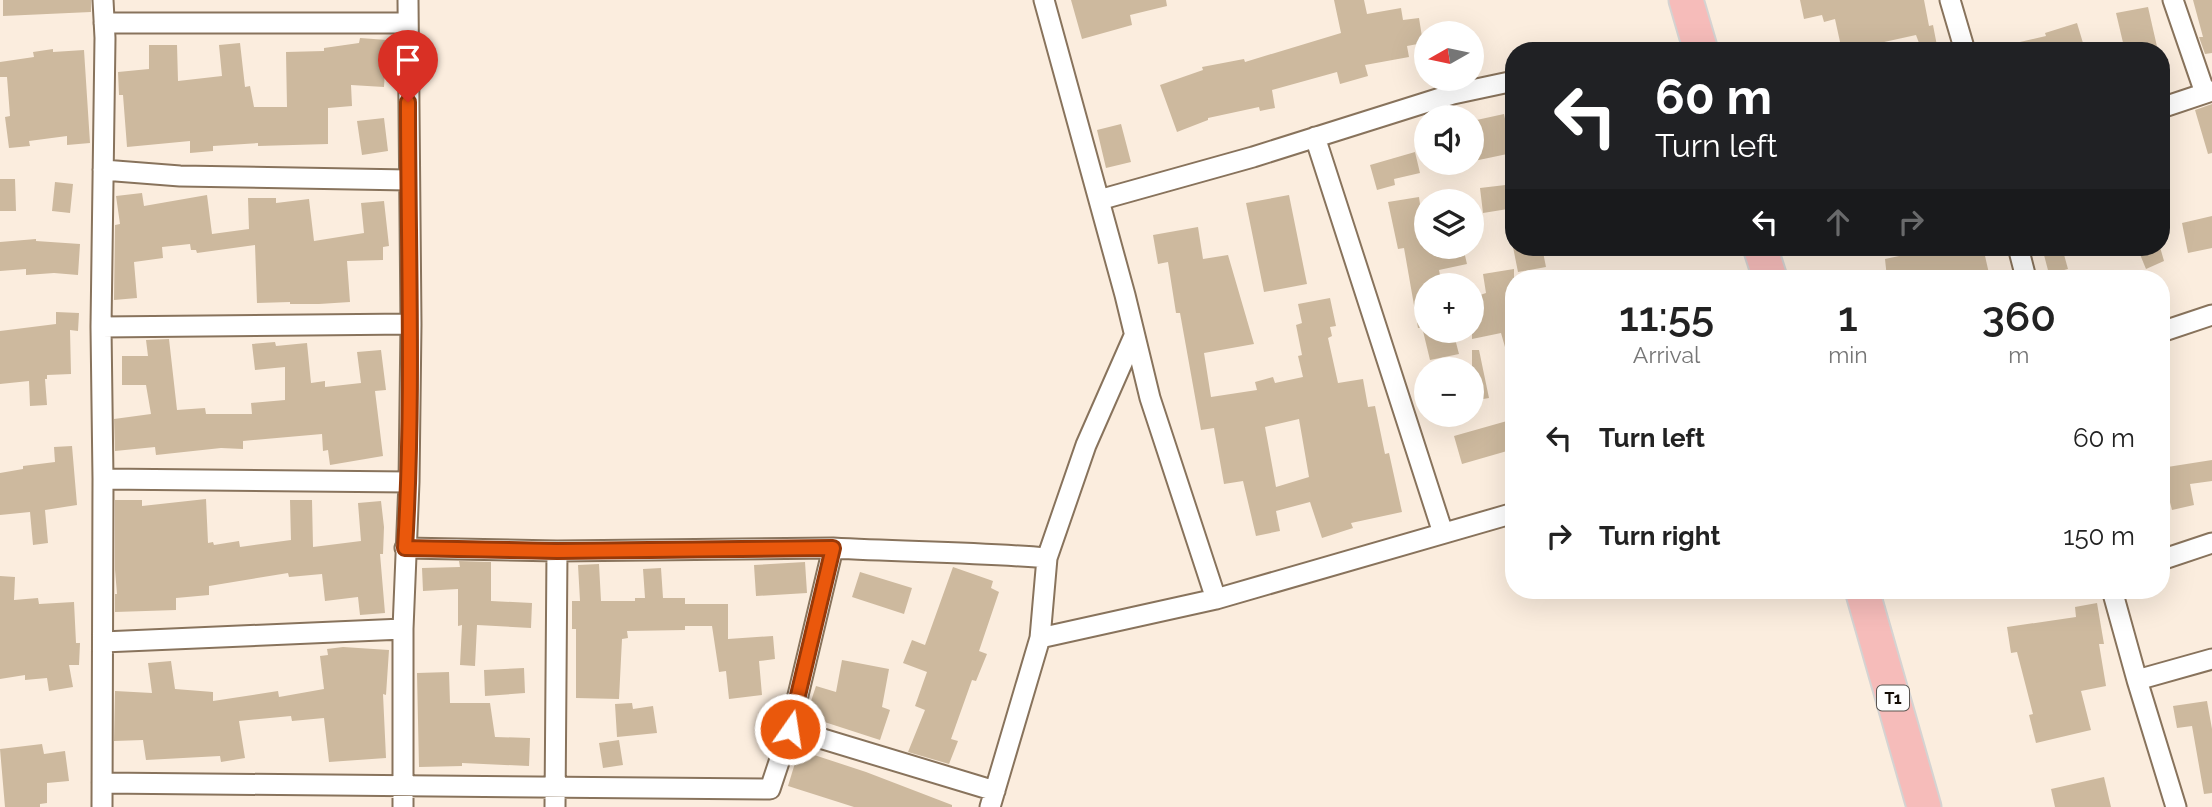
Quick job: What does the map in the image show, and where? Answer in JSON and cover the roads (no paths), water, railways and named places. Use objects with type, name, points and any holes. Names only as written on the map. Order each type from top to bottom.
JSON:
[{"type":"highway","points":[[1686,0],[1698,42]]},
{"type":"highway","name":"T1","points":[[1865,599],[1924,807]]},
{"type":"street","points":[[102,807],[103,0]]},
{"type":"street","points":[[403,807],[403,629],[409,482],[411,324],[408,0]]},
{"type":"street","points":[[1044,0],[1125,295],[1150,398],[1216,599]]},
{"type":"street","points":[[1950,0],[1962,42]]},
{"type":"street","points":[[2170,105],[2209,92],[2173,0]]},
{"type":"street","points":[[104,23],[408,23]]},
{"type":"street","points":[[1099,200],[1254,157],[1453,94],[1505,83]]},
{"type":"street","points":[[1315,137],[1443,533]]},
{"type":"street","points":[[103,170],[180,176],[408,180]]},
{"type":"street","points":[[2170,329],[2212,315]]},
{"type":"street","points":[[101,327],[411,324]]},
{"type":"street","points":[[790,729],[992,799],[1040,638],[1047,558],[1086,445],[1134,336]]},
{"type":"street","points":[[103,479],[409,482]]},
{"type":"street","points":[[1040,638],[1216,599],[1505,516]]},
{"type":"street","points":[[2170,557],[2212,543]]},
{"type":"street","points":[[405,548],[557,551],[833,548],[925,554],[964,552],[1047,558]]},
{"type":"street","points":[[102,783],[555,786],[767,798],[790,729],[833,548]]},
{"type":"street","points":[[555,807],[557,551]]},
{"type":"street","points":[[2114,599],[2176,807]]},
{"type":"street","points":[[103,642],[403,629]]},
{"type":"street","points":[[2137,680],[2212,659]]}]
